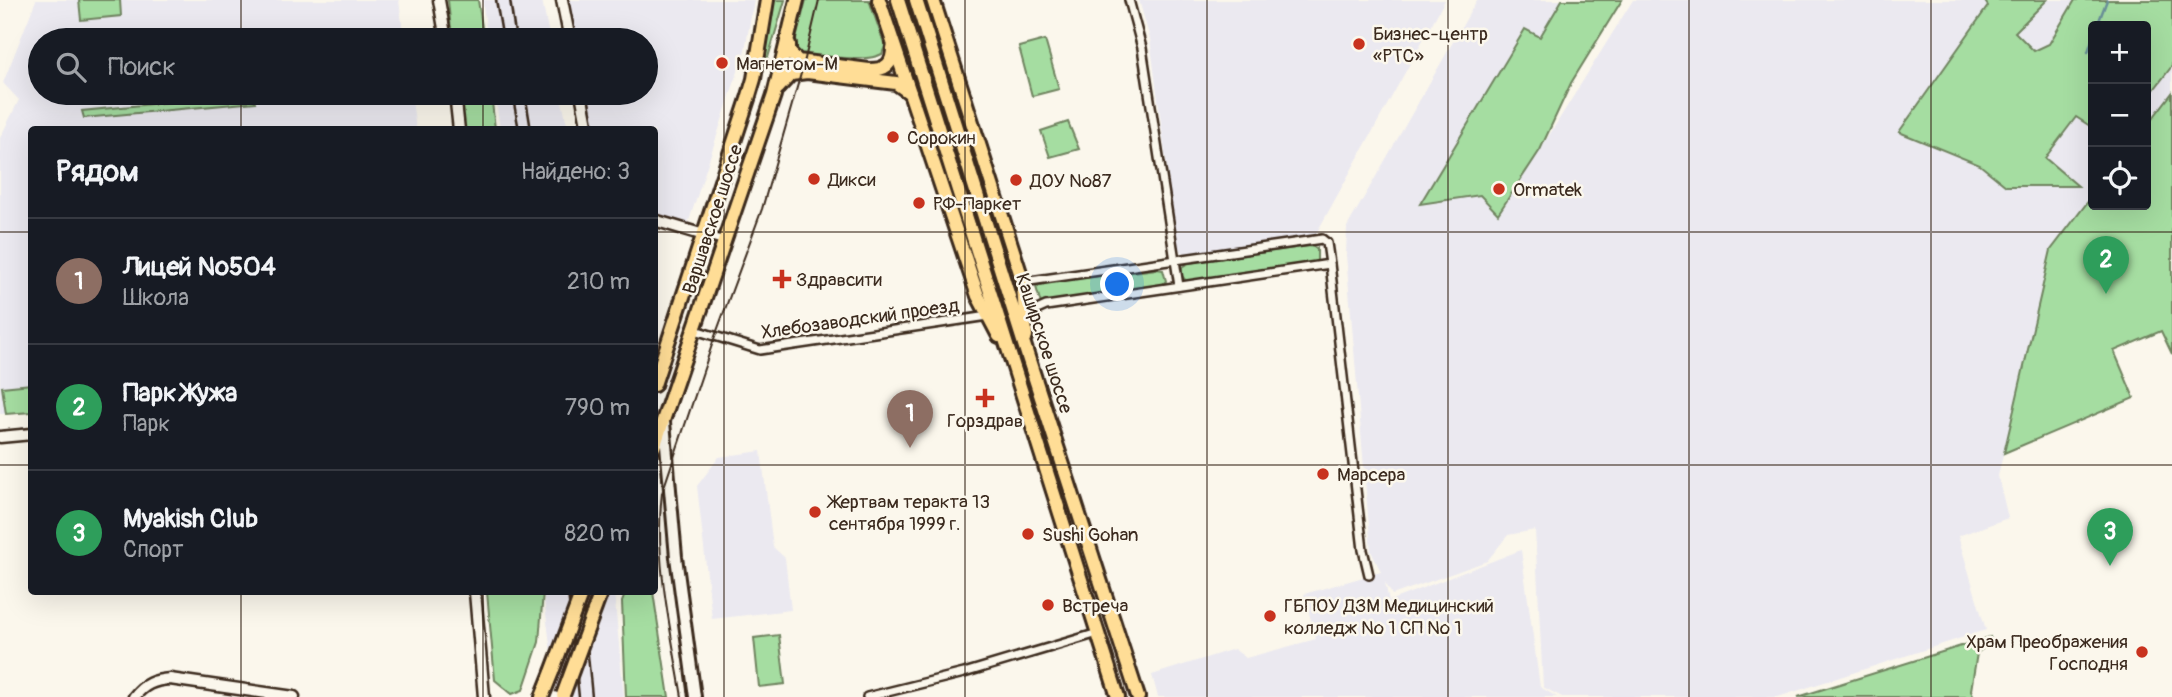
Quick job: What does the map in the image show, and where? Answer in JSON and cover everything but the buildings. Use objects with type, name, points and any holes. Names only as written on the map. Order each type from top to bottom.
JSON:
[{"type":"main road","name":"Варшавское шоссе","points":[[658,373],[754,79],[767,0]]},
{"type":"main road","name":"Варшавское шоссе","points":[[658,437],[774,95],[797,0]]},
{"type":"main road","points":[[879,0],[978,296],[1014,364]]},
{"type":"main road","name":"Каширское шоссе","points":[[898,0],[1118,697]]},
{"type":"main road","name":"Каширское шоссе","points":[[916,0],[1138,697]]},
{"type":"main road","points":[[933,0],[1023,282],[1027,354]]},
{"type":"main road","points":[[789,37],[789,52],[799,61],[869,70],[880,70],[889,66],[893,58],[893,41]]},
{"type":"main road","points":[[774,95],[791,74],[807,72],[896,83],[907,89],[914,101]]},
{"type":"main road","points":[[664,421],[676,557],[695,697]]},
{"type":"main road","points":[[542,697],[581,595]]},
{"type":"main road","points":[[562,696],[600,595]]},
{"type":"street","points":[[439,0],[444,28]]},
{"type":"street","points":[[562,0],[568,28]]},
{"type":"street","points":[[1129,0],[1142,48],[1178,286]]},
{"type":"street","points":[[456,105],[459,126]]},
{"type":"street","points":[[583,105],[587,126]]},
{"type":"street","points":[[658,221],[725,242]]},
{"type":"street","points":[[1023,282],[1316,238],[1327,243],[1363,550],[1369,575]]},
{"type":"street","points":[[1026,315],[1046,306],[1330,264]]},
{"type":"street","name":"Хлебозаводский проезд","points":[[695,330],[760,350],[989,316]]},
{"type":"street","points":[[0,437],[28,434]]},
{"type":"street","points":[[475,595],[484,696]]},
{"type":"street","points":[[867,697],[964,673],[1099,633]]},
{"type":"street","points":[[536,697],[551,673]]},
{"type":"street","points":[[134,697],[147,684],[170,679],[294,697]]},
{"type":"shaded area","points":[[36,0],[399,0],[402,28],[28,28],[28,105],[413,105],[416,126],[28,126],[28,412],[0,414],[0,138],[19,100],[3,83]]},
{"type":"shaded area","points":[[482,0],[542,0],[548,28],[486,28]]},
{"type":"shaded area","points":[[567,0],[754,0],[745,50],[687,227],[658,218],[658,126],[592,126],[588,105],[658,105],[658,28],[573,28]]},
{"type":"shaded area","points":[[1139,0],[1445,0],[1316,234],[1187,254],[1181,252],[1177,245],[1150,39]]},
{"type":"shaded area","points":[[1477,0],[1562,0],[1540,37],[1524,29],[1421,203],[1480,195],[1498,213],[1633,0],[2172,0],[2172,95],[2151,123],[2151,21],[2088,21],[2088,204],[2051,250],[1998,476],[2008,518],[1958,536],[1986,630],[1778,697],[1562,697],[1543,687],[1535,530],[1508,535],[1487,561],[1392,595],[1385,582],[1389,601],[1521,550],[1540,687],[1557,697],[1158,697],[1152,675],[1234,649],[1246,658],[1316,639],[1304,594],[1381,572],[1371,551],[1346,255],[1347,227]]},
{"type":"shaded area","points":[[497,105],[563,105],[567,126],[500,126]]},
{"type":"shaded area","points":[[761,451],[773,547],[785,558],[791,610],[712,619],[697,486],[719,457]]},
{"type":"shaded area","points":[[543,595],[614,595],[624,697],[557,697]]},
{"type":"green space","points":[[79,0],[120,0],[121,16],[81,20]]},
{"type":"green space","points":[[448,0],[478,0],[482,28],[451,28]]},
{"type":"green space","points":[[771,0],[785,0],[767,61],[763,60]]},
{"type":"green space","points":[[806,0],[869,0],[885,46],[882,54],[865,58],[801,56],[796,52],[795,43]]},
{"type":"green space","points":[[1562,0],[1622,0],[1571,83],[1540,150],[1498,214],[1480,195],[1420,204],[1525,29],[1540,37]]},
{"type":"green space","points":[[1984,0],[2047,0],[2015,32],[2034,51],[2049,44],[2075,0],[2172,0],[2172,66],[2151,93],[2151,21],[2088,21],[2088,125],[2076,117],[2045,158],[2078,186],[2006,186],[1980,165],[1899,132],[1988,6]]},
{"type":"green space","points":[[1045,40],[1059,89],[1032,96],[1019,47]]},
{"type":"green space","points":[[2172,93],[2172,354],[2161,331],[2114,351],[2134,398],[2004,453],[2051,250],[2088,202],[2088,210],[2151,210],[2151,120]]},
{"type":"green space","points":[[142,105],[223,105],[84,118],[82,111]]},
{"type":"green space","points":[[460,105],[492,105],[495,126],[463,126]]},
{"type":"green space","points":[[1068,122],[1079,149],[1050,157],[1041,131]]},
{"type":"green space","points":[[1309,246],[1317,248],[1317,260],[1311,264],[1187,282],[1181,275],[1182,267],[1188,263]]},
{"type":"green space","points":[[1163,270],[1166,281],[1161,286],[1041,304],[1036,287],[1050,282]]},
{"type":"green space","points":[[28,384],[28,412],[6,414],[2,387]]},
{"type":"green space","points":[[487,595],[543,595],[539,642],[523,690],[512,694],[495,680]]},
{"type":"green space","points":[[625,595],[653,595],[669,697],[626,697],[622,602]]},
{"type":"green space","points":[[779,635],[785,684],[759,687],[754,638]]},
{"type":"green space","points":[[1990,637],[1992,642],[1977,653],[1971,690],[1974,697],[1798,697]]},
{"type":"waterway","points":[[2099,21],[2107,0]]},
{"type":"tram line","points":[[682,697],[662,570],[662,493],[762,209],[804,63],[819,0]]},
{"type":"railway","points":[[496,0],[501,28]]},
{"type":"railway","points":[[510,0],[514,28]]},
{"type":"railway","points":[[514,105],[518,126]]},
{"type":"railway","points":[[527,105],[530,126]]},
{"type":"railway","points":[[568,595],[579,697]]},
{"type":"railway","points":[[582,595],[592,697]]},
{"type":"place","name":"Бизнес-центр «РТС»","points":[[1359,44]]},
{"type":"place","name":"Магнетом-М","points":[[722,63]]},
{"type":"place","name":"Сорокин","points":[[893,137]]},
{"type":"place","name":"Дикси","points":[[814,179]]},
{"type":"place","name":"ДОУ №87","points":[[1016,180]]},
{"type":"place","name":"Ormatek","points":[[1499,189]]},
{"type":"place","name":"РФ-Паркет","points":[[919,203]]},
{"type":"place","name":"Здравсити","points":[[782,279]]},
{"type":"place","name":"Парк Жужа","points":[[2106,294]]},
{"type":"place","name":"Горздрав","points":[[985,398]]},
{"type":"place","name":"Лицей №504","points":[[910,448]]},
{"type":"place","name":"Марсера","points":[[1323,474]]},
{"type":"place","name":"Жертвам теракта 13 сентября 1999 г.","points":[[815,512]]},
{"type":"place","name":"Sushi Gohan","points":[[1028,534]]},
{"type":"place","name":"Myakish Club","points":[[2110,566]]},
{"type":"place","name":"Встреча","points":[[1048,605]]},
{"type":"place","name":"ГБПОУ ДЗМ Медицинский колледж № 1 СП № 1","points":[[1270,616]]},
{"type":"place","name":"Храм Преображения Господня","points":[[2142,652]]}]
